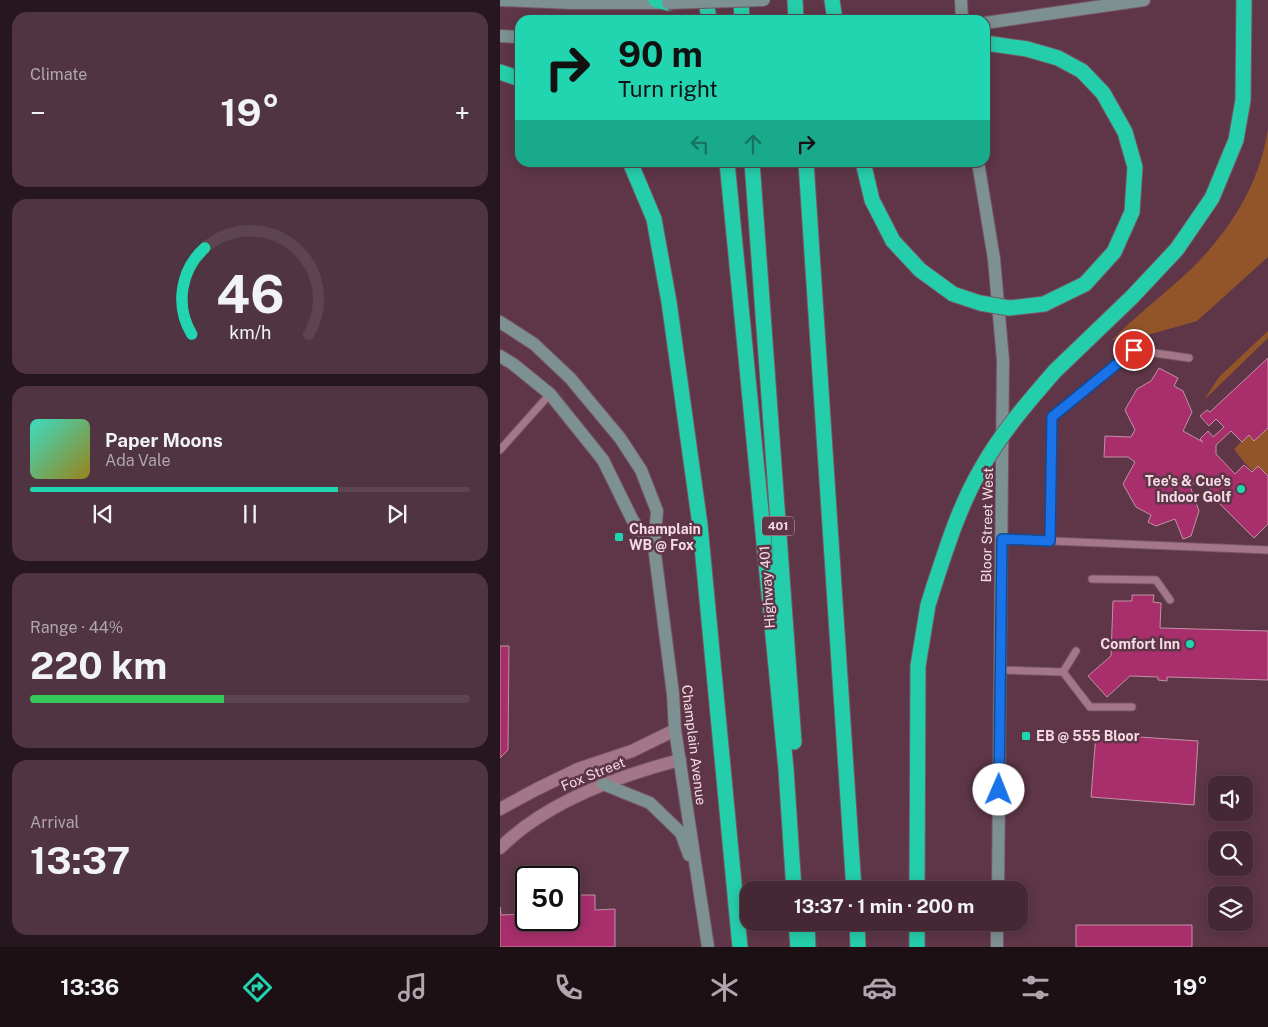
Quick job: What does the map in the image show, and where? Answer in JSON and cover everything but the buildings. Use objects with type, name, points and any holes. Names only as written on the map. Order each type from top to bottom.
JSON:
[{"type":"highway","points":[[706,0],[708,15]]},
{"type":"highway","points":[[741,0],[742,15]]},
{"type":"highway","points":[[795,0],[796,15]]},
{"type":"highway","points":[[832,0],[834,15]]},
{"type":"highway","points":[[917,881],[918,666],[928,605],[952,532],[981,469],[1017,415],[1055,371],[1132,297],[1177,250],[1212,198],[1236,140],[1243,100],[1244,0]]},
{"type":"highway","points":[[864,167],[872,200],[893,241],[920,270],[953,294],[980,304],[1009,308],[1044,304],[1085,284],[1114,252],[1132,212],[1135,167],[1125,132],[1102,93],[1082,71],[1058,58],[1027,49],[990,44]]},
{"type":"highway","points":[[500,72],[515,77]]},
{"type":"highway","points":[[632,167],[654,219],[669,302],[699,516],[740,947]]},
{"type":"highway","points":[[727,167],[786,769],[793,881]]},
{"type":"highway","name":"Highway 401","points":[[752,167],[803,881]]},
{"type":"highway","points":[[806,167],[853,881]]},
{"type":"highway","points":[[797,931],[798,947]]},
{"type":"highway","points":[[807,931],[808,947]]},
{"type":"highway","points":[[857,931],[858,947]]},
{"type":"highway","points":[[917,931],[917,947]]},
{"type":"main road","points":[[500,0],[572,3],[764,0]]},
{"type":"main road","points":[[960,0],[962,15]]},
{"type":"main road","points":[[990,23],[1144,0]]},
{"type":"main road","points":[[500,36],[515,36]]},
{"type":"main road","name":"Bloor Street West","points":[[979,167],[994,259],[1003,360],[998,881]]},
{"type":"main road","name":"Champlain Avenue","points":[[500,322],[534,344],[564,373],[620,438],[641,470],[656,511],[654,546],[673,694],[675,730],[708,947]]},
{"type":"main road","points":[[500,356],[550,394],[603,460],[633,521],[654,546]]},
{"type":"main road","points":[[603,784],[650,803],[681,833],[699,883]]},
{"type":"main road","points":[[997,931],[997,947]]},
{"type":"street","name":"Fox Street","points":[[500,809],[578,769],[632,751],[675,730]]},
{"type":"street","name":"Fox Street","points":[[500,848],[511,836],[567,800],[603,784],[680,760]]},
{"type":"lane","points":[[1050,541],[1052,417],[1134,350],[1189,358]]},
{"type":"lane","points":[[500,450],[550,394]]},
{"type":"lane","points":[[1002,539],[1268,550]]},
{"type":"lane","points":[[1092,579],[1156,580],[1170,600]]},
{"type":"lane","points":[[1063,672],[1076,651]]},
{"type":"lane","points":[[1000,670],[1063,672]]},
{"type":"lane","points":[[1063,672],[1090,707],[1132,708]]},
{"type":"shaded area","points":[[1268,128],[1268,257],[1197,321],[1144,336],[1112,340],[1194,266],[1224,232],[1248,193],[1257,172]]},
{"type":"shaded area","points":[[1268,331],[1268,338],[1204,400],[1219,377]]},
{"type":"shaded area","points":[[1268,416],[1268,488],[1234,449]]},
{"type":"place","name":"Tee's & Cue's Indoor Golf","points":[[1241,489]]},
{"type":"place","name":"Champlain WB @ Fox","points":[[619,537]]},
{"type":"place","name":"Comfort Inn","points":[[1190,644]]},
{"type":"place","name":"EB @ 555 Bloor","points":[[1026,736]]},
{"type":"route","points":[[999,790],[1002,539],[1050,541],[1052,417],[1134,350]]}]
